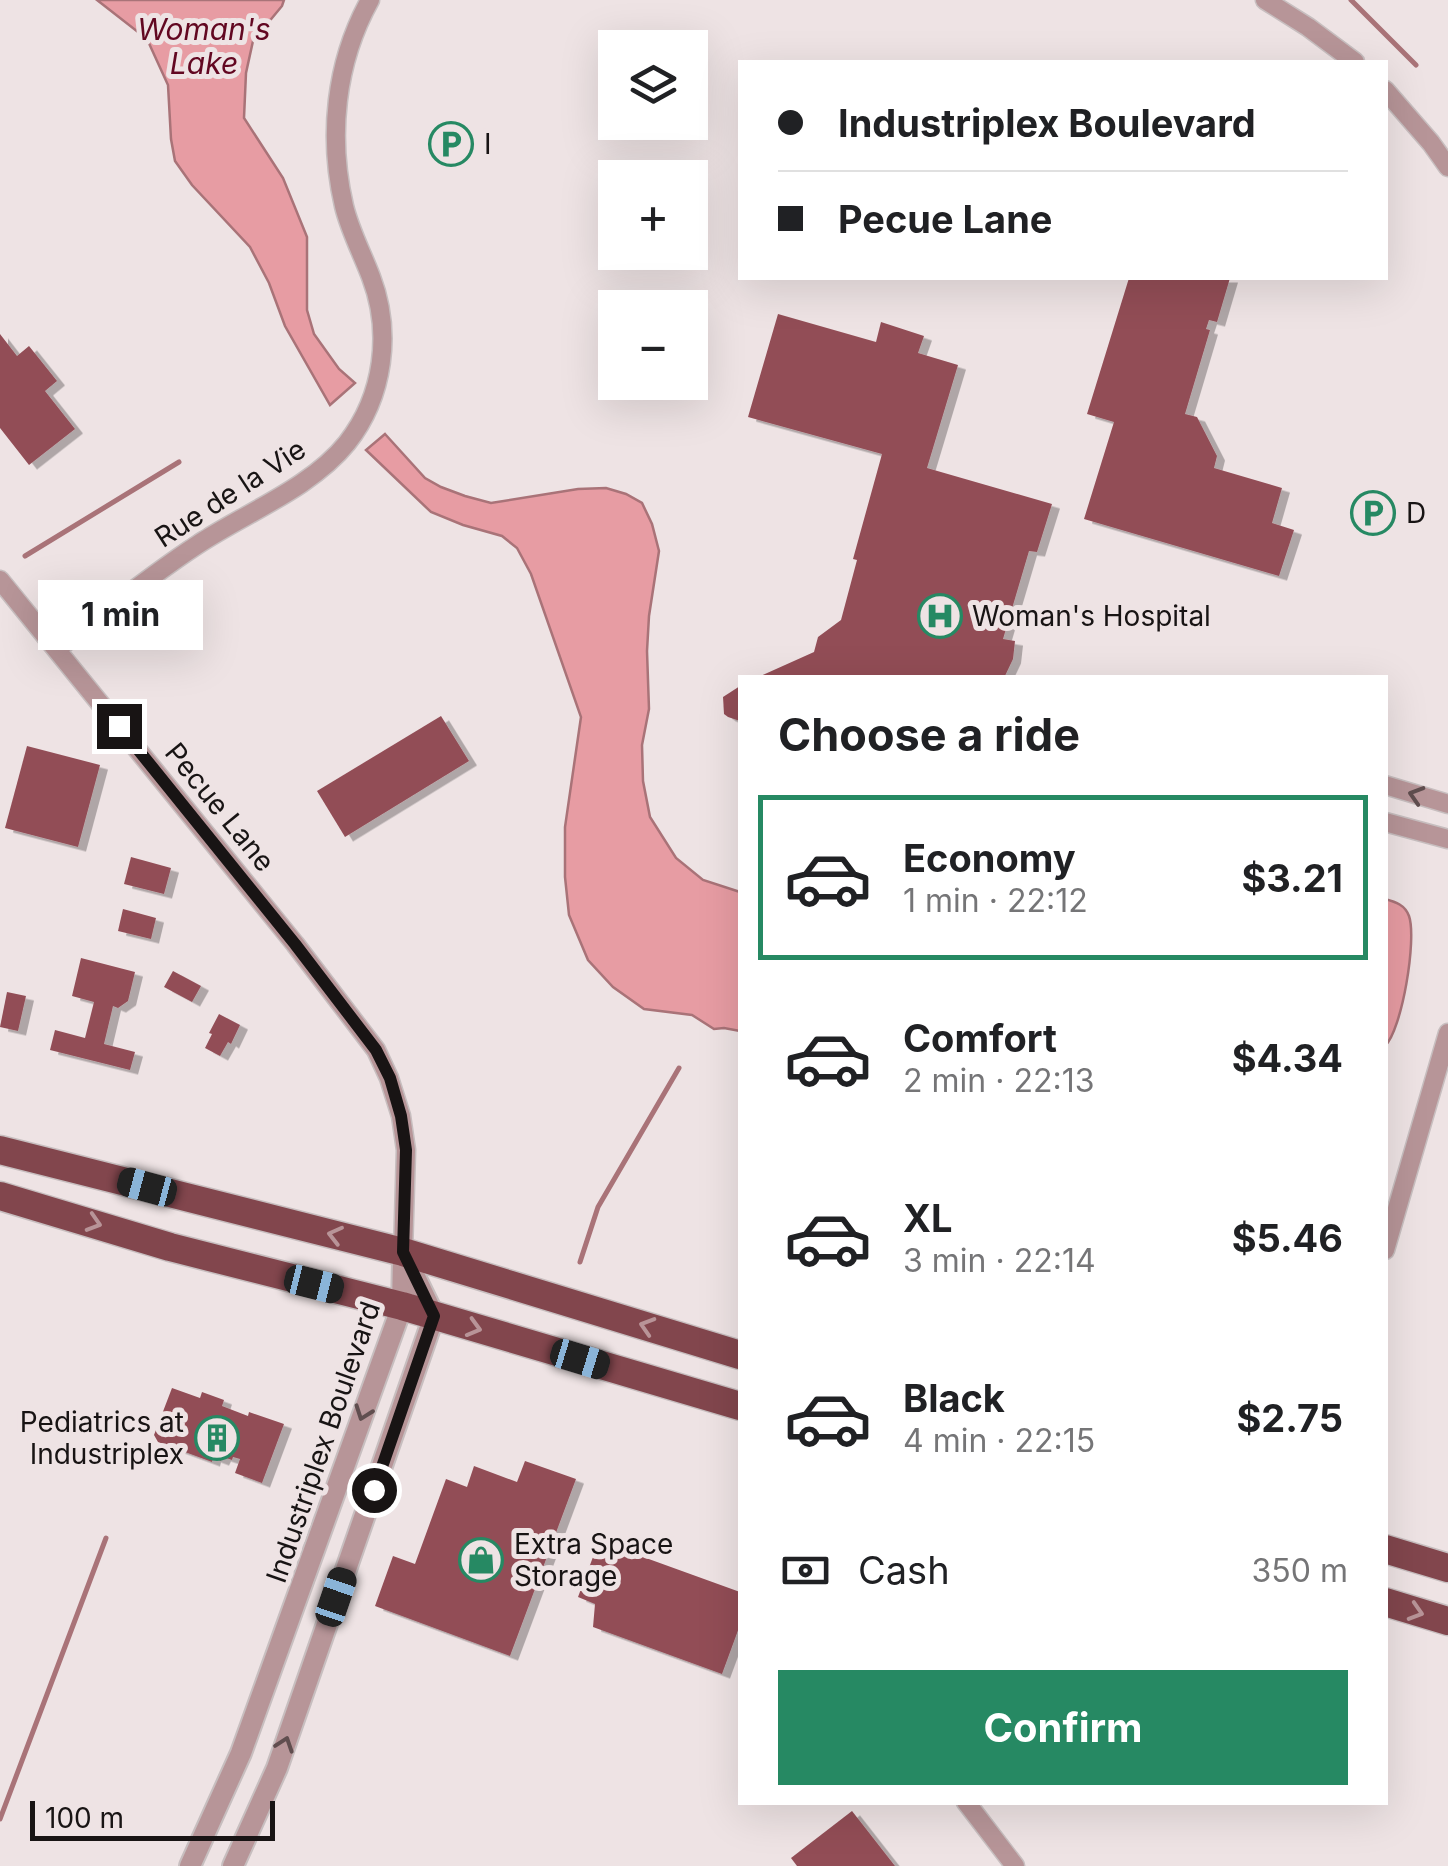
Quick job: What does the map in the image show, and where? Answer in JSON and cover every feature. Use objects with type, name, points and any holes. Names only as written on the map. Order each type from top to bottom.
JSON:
[{"type":"highway","points":[[0,1150],[403,1252],[738,1354]]},
{"type":"highway","points":[[0,1196],[170,1247],[402,1306],[738,1405]]},
{"type":"highway","points":[[1388,1550],[1448,1568]]},
{"type":"highway","points":[[1388,1603],[1448,1621]]},
{"type":"street","name":"Rue de la Vie","points":[[56,650],[196,546],[321,470],[348,442],[365,413],[379,376],[382,323],[375,288],[346,212],[336,135],[339,84],[352,40],[370,0]]},
{"type":"street","points":[[1265,0],[1351,60]]},
{"type":"street","points":[[1388,93],[1448,167]]},
{"type":"street","name":"Pecue Lane","points":[[0,580],[376,1050],[390,1078],[406,1150],[403,1252]]},
{"type":"street","points":[[1388,786],[1448,804]]},
{"type":"street","points":[[1388,823],[1448,839]]},
{"type":"street","points":[[1388,1240],[1448,1033]]},
{"type":"street","name":"Industriplex Boulevard","points":[[190,1866],[240,1753],[402,1306],[403,1252]]},
{"type":"street","name":"Industriplex Boulevard","points":[[403,1252],[434,1316]]},
{"type":"street","points":[[233,1866],[277,1768],[434,1316]]},
{"type":"street","points":[[968,1805],[1015,1866]]},
{"type":"water","name":"Woman's Lake","points":[[97,0],[284,0],[253,41],[246,73],[244,118],[283,178],[307,237],[307,310],[314,334],[339,369],[355,383],[330,405],[285,326],[250,247],[175,161],[168,85],[147,39]]},
{"type":"water","points":[[385,434],[425,478],[491,503],[606,488],[642,503],[659,551],[649,616],[649,709],[642,745],[643,781],[650,817],[676,858],[703,880],[738,891],[738,1031],[714,1029],[692,1015],[644,1009],[613,987],[588,960],[569,915],[565,877],[565,827],[581,717],[531,574],[517,548],[502,536],[431,512],[366,450]]},
{"type":"water","points":[[1388,900],[1400,904],[1407,912],[1411,928],[1406,984],[1388,1042]]},
{"type":"building","points":[[1128,280],[1229,280],[1217,322],[1209,320],[1206,329],[1210,330],[1185,414],[1197,417],[1217,456],[1214,468],[1282,488],[1272,523],[1294,530],[1279,576],[1084,519],[1114,422],[1087,414]]},
{"type":"building","points":[[778,314],[876,342],[881,322],[924,336],[918,353],[958,365],[927,468],[1052,504],[1037,552],[1029,551],[1003,639],[1015,641],[1005,675],[763,675],[814,652],[818,637],[841,620],[882,454],[748,417]]},
{"type":"building","points":[[0,334],[17,356],[29,346],[57,381],[45,391],[75,429],[29,465],[0,428]]},
{"type":"building","points":[[738,687],[738,720],[724,714],[723,697]]},
{"type":"building","points":[[441,716],[469,761],[345,837],[317,791]]},
{"type":"building","points":[[27,746],[100,765],[78,847],[5,828]]},
{"type":"building","points":[[131,857],[171,868],[164,894],[124,884]]},
{"type":"building","points":[[123,909],[156,918],[151,939],[118,931]]},
{"type":"building","points":[[81,958],[135,972],[128,1001],[118,1008],[113,1006],[104,1044],[135,1052],[130,1070],[50,1050],[55,1030],[85,1038],[94,1002],[72,996]]},
{"type":"building","points":[[173,971],[201,986],[192,1002],[164,987]]},
{"type":"building","points":[[7,992],[26,996],[18,1031],[0,1027]]},
{"type":"building","points":[[219,1014],[240,1025],[220,1056],[205,1048]]},
{"type":"building","name":"Pediatrics at Industriplex","points":[[172,1388],[200,1398],[202,1392],[224,1400],[222,1406],[284,1424],[262,1483],[235,1473],[240,1459],[213,1458],[212,1462],[158,1442],[154,1435]]},
{"type":"building","name":"Extra Space Storage","points":[[525,1461],[576,1479],[510,1656],[375,1606],[393,1556],[415,1564],[446,1479],[467,1487],[474,1466],[517,1482]]},
{"type":"building","points":[[599,1541],[738,1591],[738,1630],[722,1674],[593,1627],[595,1604],[578,1597]]},
{"type":"building","points":[[852,1811],[895,1866],[797,1866],[791,1858]]},
{"type":"waterway","points":[[1351,0],[1416,65]]},
{"type":"waterway","points":[[25,556],[179,462]]},
{"type":"waterway","points":[[580,1262],[598,1207],[679,1068]]},
{"type":"waterway","points":[[0,1819],[106,1538]]},
{"type":"place","name":"I","points":[[451,144]]},
{"type":"place","name":"D","points":[[1373,513]]},
{"type":"place","name":"Woman's Hospital","points":[[940,616]]},
{"type":"place","name":"Pediatrics at Industriplex","points":[[217,1438]]},
{"type":"place","name":"Extra Space Storage","points":[[481,1560]]},
{"type":"route","points":[[119,726],[295,944],[376,1050],[390,1078],[406,1150],[403,1252],[434,1316],[374,1490]]}]
